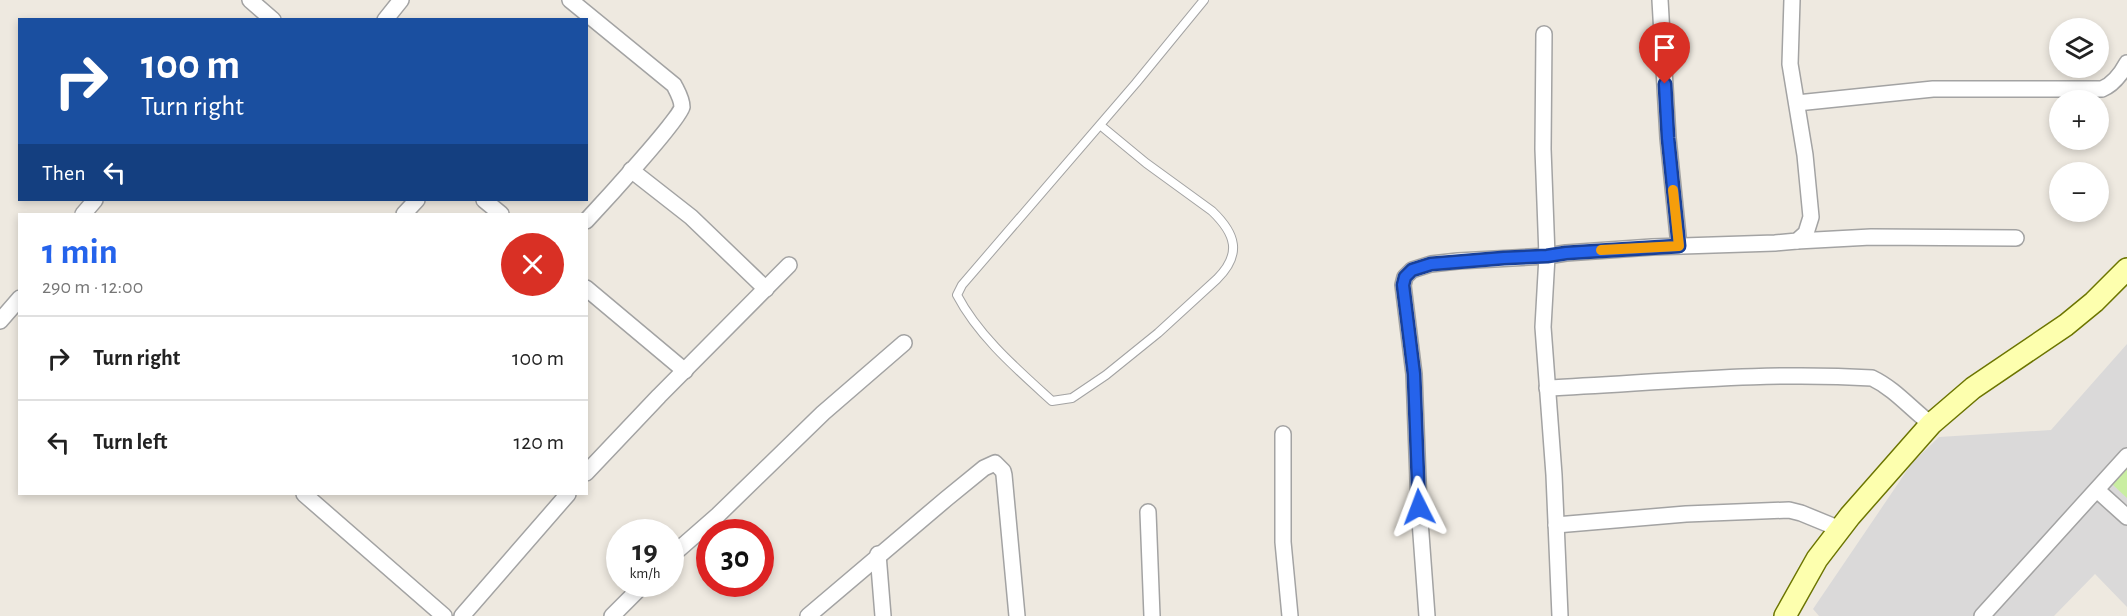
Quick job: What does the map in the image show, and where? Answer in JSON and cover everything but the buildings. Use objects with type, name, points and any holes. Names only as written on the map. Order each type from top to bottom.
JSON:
[{"type":"street","points":[[250,0],[271,18]]},
{"type":"street","points":[[387,18],[401,0]]},
{"type":"street","points":[[570,0],[674,85],[680,96],[682,107],[680,114],[588,219]]},
{"type":"street","points":[[1660,0],[1668,138],[1679,246]]},
{"type":"street","points":[[1792,0],[1791,64],[1805,155],[1811,217],[1806,233],[1797,241]]},
{"type":"street","points":[[1545,34],[1543,149],[1547,256],[1543,327],[1560,616]]},
{"type":"street","points":[[1797,103],[1933,88],[2102,89],[2117,78],[2127,63]]},
{"type":"street","points":[[632,170],[691,217],[766,289]]},
{"type":"street","points":[[84,213],[93,201]]},
{"type":"street","points":[[405,213],[416,201]]},
{"type":"street","points":[[485,201],[500,213]]},
{"type":"street","points":[[1427,616],[1418,496],[1414,374],[1403,285],[1405,277],[1412,270],[1431,264],[1679,246],[1871,237],[2016,238]]},
{"type":"street","points":[[588,471],[789,265]]},
{"type":"street","points":[[1785,616],[1817,559],[1931,424],[1972,388],[2073,320],[2127,269]]},
{"type":"street","points":[[588,290],[685,371]]},
{"type":"street","points":[[0,321],[18,300]]},
{"type":"street","points":[[684,545],[718,515],[823,412],[904,344]]},
{"type":"street","points":[[1547,388],[1798,375],[1872,378],[1884,383],[1931,424]]},
{"type":"street","points":[[1283,434],[1283,542],[1290,616]]},
{"type":"street","points":[[1982,616],[2127,456]]},
{"type":"street","points":[[808,616],[984,468],[995,463],[1004,475],[1017,616]]},
{"type":"street","points":[[2097,490],[2127,516]]},
{"type":"street","points":[[305,495],[444,616]]},
{"type":"street","points":[[462,616],[567,495]]},
{"type":"street","points":[[1556,525],[1686,514],[1789,510],[1840,529]]},
{"type":"street","points":[[1148,512],[1152,616]]},
{"type":"street","points":[[878,555],[883,616]]},
{"type":"street","points":[[612,616],[631,597]]},
{"type":"lane","points":[[1100,125],[1146,163],[1212,211],[1229,233],[1233,256],[1229,267],[1217,279],[1131,357],[1072,398],[1052,401],[987,337],[964,309],[957,295],[962,285],[1204,0]]},
{"type":"shaded area","points":[[2127,344],[2127,607],[2095,574],[2054,616],[1819,616],[1813,609],[1912,463],[1939,437],[2051,430]]},
{"type":"green space","points":[[2127,467],[2127,498],[2112,484]]},
{"type":"slow traffic","points":[[1601,250],[1679,246],[1673,190]]},
{"type":"route","points":[[1419,507],[1414,374],[1403,285],[1405,277],[1412,270],[1431,264],[1679,246],[1665,84]]}]
